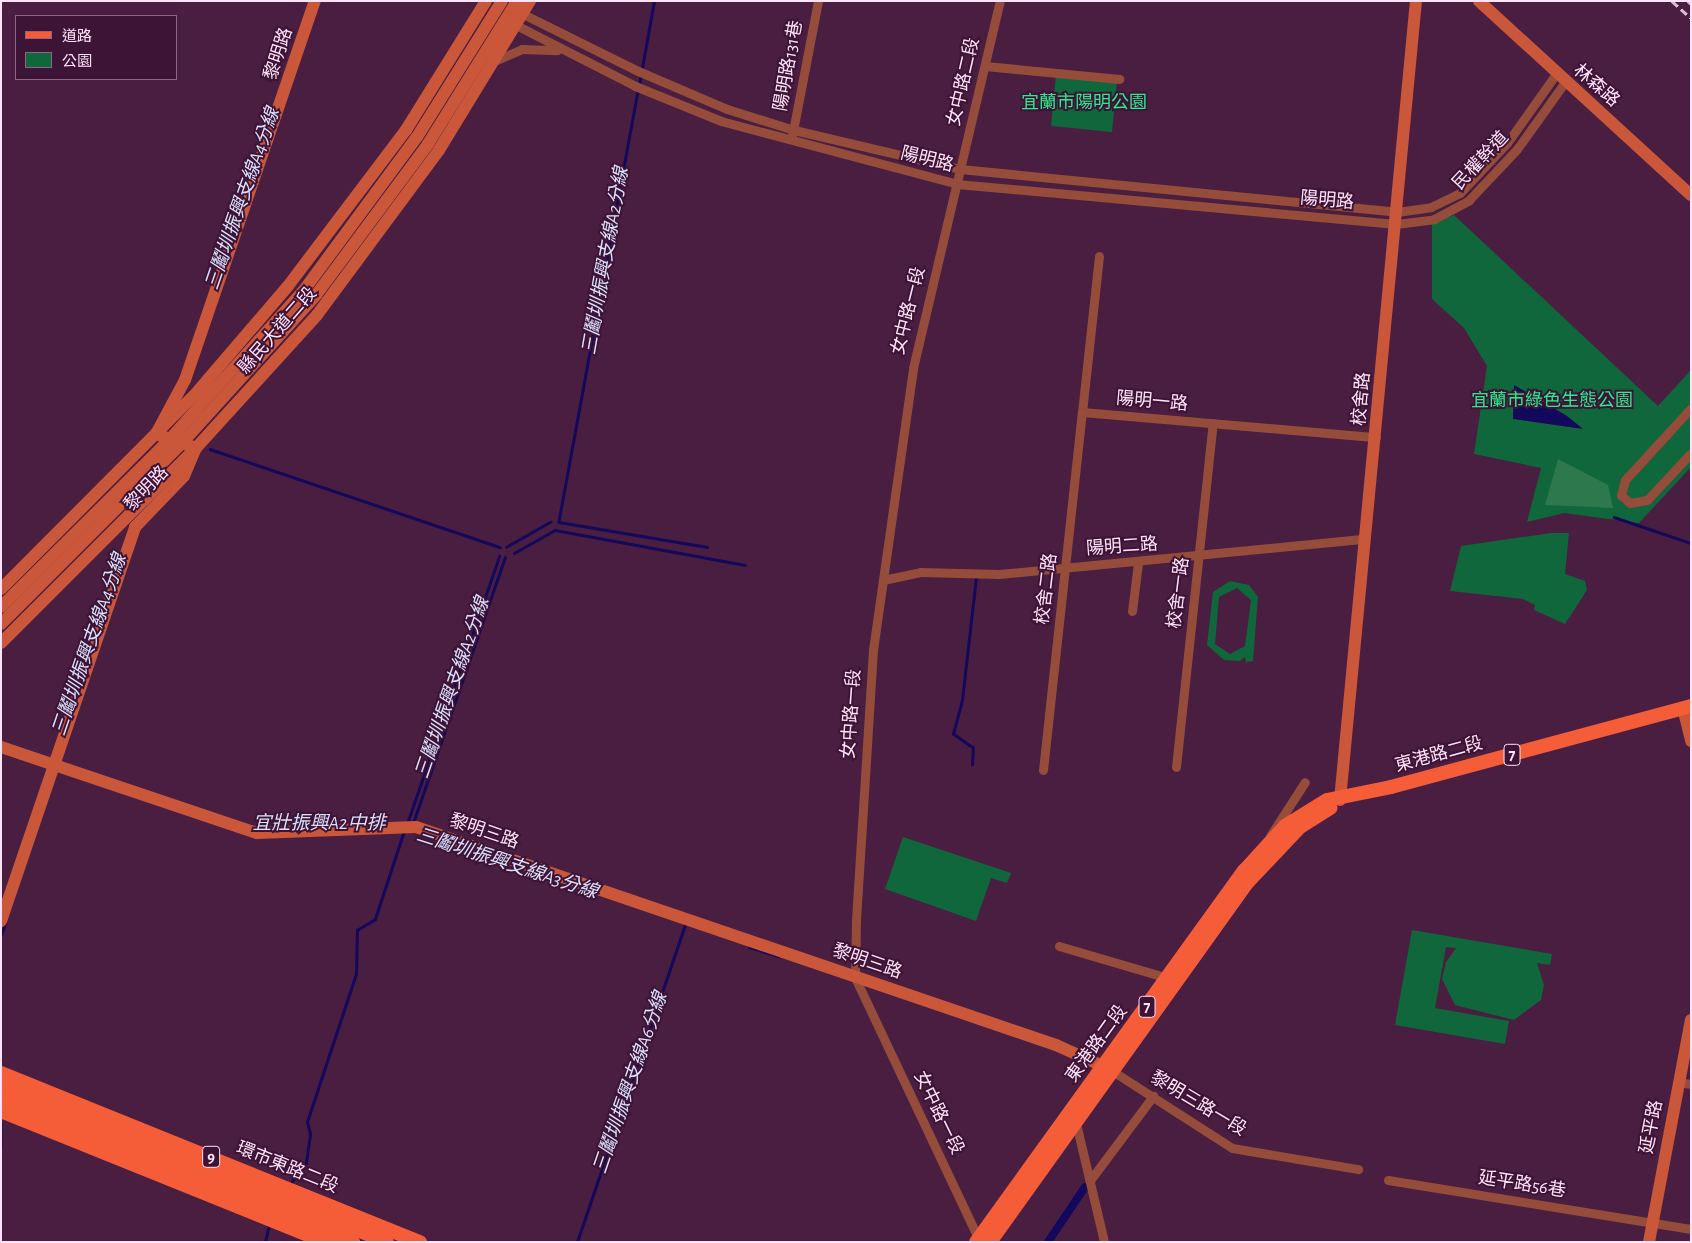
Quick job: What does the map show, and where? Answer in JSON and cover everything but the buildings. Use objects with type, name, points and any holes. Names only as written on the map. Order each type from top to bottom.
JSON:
[{"type":"main road","name":"東港路二段","points":[[1110,1068],[1168,978],[1266,844],[1303,813],[1327,800],[1340,800],[1687,707]]},
{"type":"main road","name":"東港路二段","points":[[981,1241],[1270,855],[1300,827],[1340,800]]},
{"type":"main road","name":"環市東路二段","points":[[1,1074],[420,1242]]},
{"type":"main road","name":"環市東路二段","points":[[1,1086],[387,1242]]},
{"type":"main road","name":"9","points":[[1,1099],[353,1242]]},
{"type":"main road","name":"9","points":[[1,1111],[326,1242]]},
{"type":"street","name":"黎明路","points":[[1,921],[55,765],[129,525],[184,476],[196,448],[156,434],[185,380],[315,1]]},
{"type":"street","points":[[486,1],[494,14]]},
{"type":"street","name":"陽明路","points":[[486,1],[511,5],[665,83],[793,133],[960,170],[1396,218]]},
{"type":"street","name":"縣民大道二段","points":[[1,589],[198,390],[346,212],[422,105],[486,1]]},
{"type":"street","name":"縣民大道二段","points":[[1,624],[176,441],[304,290],[371,203],[494,14],[511,5],[530,1]]},
{"type":"street","name":"陽明路131巷","points":[[793,133],[818,1]]},
{"type":"street","name":"女中路二段","points":[[960,170],[1000,1]]},
{"type":"street","name":"校舍路","points":[[1340,800],[1416,1]]},
{"type":"street","name":"林森路","points":[[1479,1],[1691,195]]},
{"type":"street","name":"縣民大道二段","points":[[196,448],[317,315],[397,212],[497,60],[511,23],[511,5]]},
{"type":"street","name":"陽明路","points":[[494,14],[576,57],[721,121],[957,184],[1396,218]]},
{"type":"street","name":"縣民大道二段","points":[[1,607],[270,349],[384,207],[511,23]]},
{"type":"street","points":[[497,60],[536,47],[576,57]]},
{"type":"street","points":[[984,66],[1119,79]]},
{"type":"street","name":"民權幹道","points":[[1396,218],[1431,207],[1460,193],[1508,143],[1561,78]]},
{"type":"street","name":"女中路一段","points":[[960,170],[912,368],[882,580],[868,711],[855,977],[981,1241]]},
{"type":"street","points":[[384,207],[397,212]]},
{"type":"street","points":[[1082,412],[1099,256]]},
{"type":"street","points":[[185,380],[188,390],[198,390]]},
{"type":"street","points":[[1691,408],[1625,480],[1621,495],[1630,503],[1647,500],[1691,453]]},
{"type":"street","name":"陽明一路","points":[[1082,412],[1376,437]]},
{"type":"street","name":"校舍二路","points":[[1043,770],[1082,412]]},
{"type":"street","name":"校舍一路","points":[[1176,767],[1200,558],[1213,423]]},
{"type":"street","points":[[1,643],[129,525]]},
{"type":"street","name":"陽明二路","points":[[882,580],[920,572],[998,574],[1200,558],[1364,539]]},
{"type":"street","points":[[1132,611],[1138,563]]},
{"type":"street","points":[[1687,707],[1691,741]]},
{"type":"street","name":"黎明三路","points":[[1,746],[257,833],[416,827],[855,977],[1110,1068]]},
{"type":"street","points":[[1266,844],[1304,782]]},
{"type":"street","points":[[1059,946],[1168,978]]},
{"type":"street","name":"延平路","points":[[1648,1242],[1684,1083],[1691,1020]]},
{"type":"street","name":"黎明三路一段","points":[[1110,1068],[1232,1148],[1358,1169]]},
{"type":"street","points":[[1091,1180],[1153,1096]]},
{"type":"street","points":[[1074,1118],[1091,1180],[1104,1242]]},
{"type":"street","name":"延平路56巷","points":[[1388,1180],[1691,1229]]},
{"type":"green space","name":"宜蘭市陽明公園","points":[[1056,75],[1117,81],[1112,132],[1051,126]]},
{"type":"green space","name":"宜蘭市綠色生態公園","points":[[1454,215],[1658,406],[1691,370],[1691,467],[1639,523],[1564,513],[1527,522],[1541,468],[1474,454],[1487,366],[1464,328],[1432,299],[1432,224]]},
{"type":"green space","points":[[1558,459],[1608,485],[1613,508],[1545,505]]},
{"type":"green space","points":[[1551,533],[1569,533],[1565,574],[1585,581],[1587,590],[1565,624],[1534,610],[1535,605],[1523,599],[1450,591],[1461,546]]},
{"type":"green space","points":[[1230,581],[1249,585],[1258,597],[1253,661],[1246,662],[1245,657],[1240,661],[1224,660],[1207,645],[1213,592]],"holes":[[[1237,588],[1251,600],[1245,646],[1230,654],[1215,644],[1219,597]]]},
{"type":"green space","points":[[903,837],[1011,873],[1007,883],[991,878],[976,921],[885,889]]},
{"type":"green space","points":[[1412,930],[1552,954],[1550,965],[1537,963],[1544,985],[1541,1000],[1514,1020],[1455,1005],[1442,979],[1446,962],[1456,948],[1446,947],[1435,1008],[1509,1021],[1505,1044],[1395,1025]]},
{"type":"shaded area","points":[[1514,385],[1567,416],[1583,429],[1513,419]]},
{"type":"waterway","name":"三鬮圳振興支線A2分線","points":[[639,85],[654,1]]},
{"type":"waterway","name":"三鬮圳振興支線A2分線","points":[[638,91],[559,522],[707,547]]},
{"type":"waterway","points":[[210,449],[500,547]]},
{"type":"waterway","points":[[1614,517],[1691,543]]},
{"type":"waterway","name":"三鬮圳振興支線A2分線","points":[[506,547],[550,522]]},
{"type":"waterway","points":[[514,553],[555,530],[745,565]]},
{"type":"waterway","name":"三鬮圳振興支線A2分線","points":[[408,821],[499,556]]},
{"type":"waterway","name":"宜壯振興A2中排","points":[[413,823],[505,557]]},
{"type":"waterway","name":"三鬮圳振興支線A3分線","points":[[972,765],[973,748],[953,734],[962,700],[976,578]]},
{"type":"waterway","points":[[290,1184],[306,1163],[310,1134],[307,1122],[356,974],[357,930],[375,919],[404,831]]},
{"type":"waterway","points":[[1,935],[5,924]]},
{"type":"waterway","name":"三鬮圳振興支線A6分線","points":[[577,1242],[685,924]]},
{"type":"waterway","name":"三鬮圳振興支線A3分線","points":[[749,947],[779,956]]},
{"type":"waterway","points":[[1,1123],[1,1148]]},
{"type":"waterway","points":[[1048,1242],[1085,1187]]},
{"type":"waterway","points":[[265,1242],[269,1225]]},
{"type":"railway","points":[[1672,1],[1691,18]]},
{"type":"railway","points":[[1688,1],[1691,4]]},
{"type":"water label","name":"三鬮圳振興支線A4分線","points":[[243,199]]},
{"type":"water label","name":"三鬮圳振興支線A4分線","points":[[90,645]]}]
